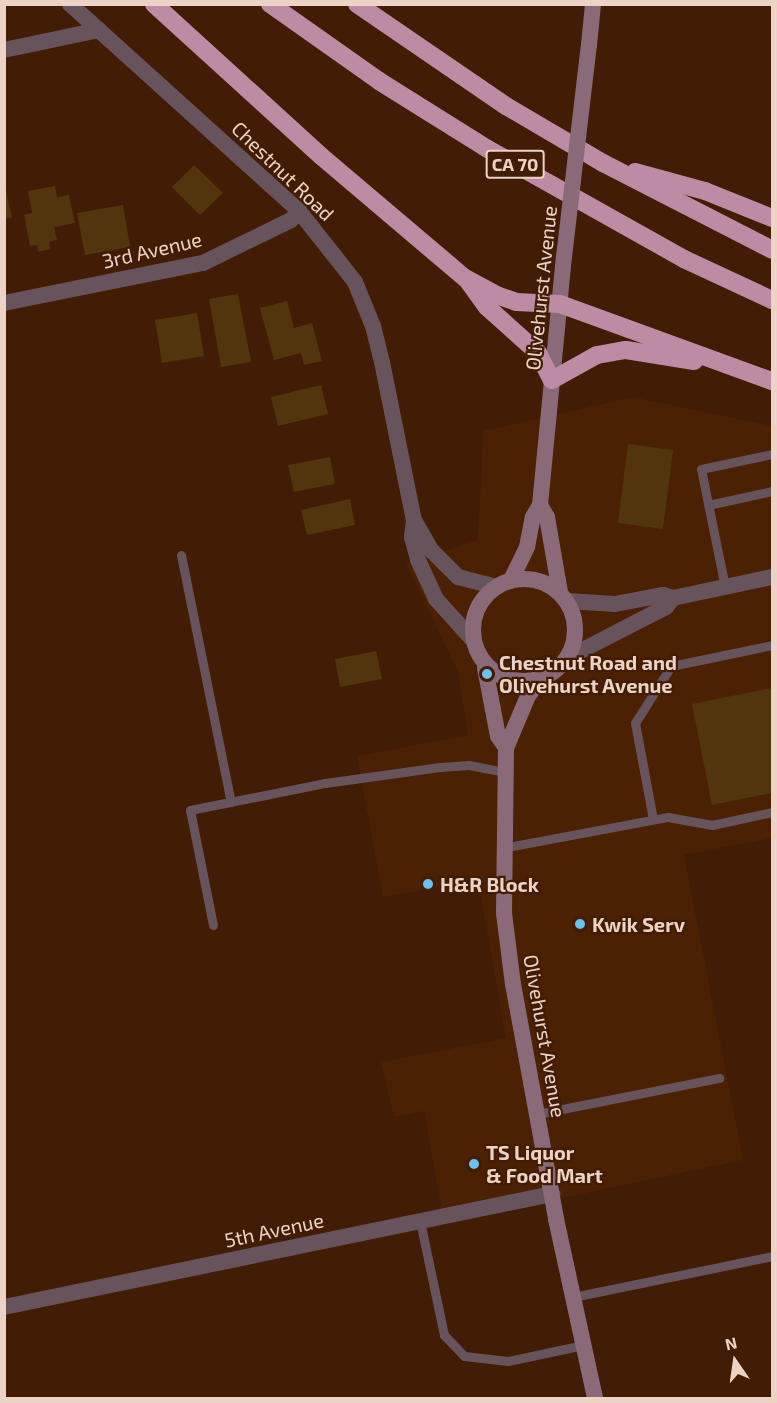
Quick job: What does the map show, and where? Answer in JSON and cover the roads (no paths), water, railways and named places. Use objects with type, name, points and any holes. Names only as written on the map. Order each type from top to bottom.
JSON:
[{"type":"highway","points":[[154,4],[321,156],[465,278],[487,307],[538,353],[552,380],[597,355],[626,350],[723,362]]},
{"type":"highway","name":"CA 70","points":[[270,4],[380,81],[488,149],[684,259],[772,300]]},
{"type":"highway","name":"CA 70","points":[[357,4],[506,106],[603,163],[772,250]]},
{"type":"highway","points":[[603,163],[705,191],[772,218]]},
{"type":"highway","points":[[465,278],[516,302],[560,304],[772,381]]},
{"type":"main road","name":"Olivehurst Avenue","points":[[504,584],[527,547],[533,517],[540,505],[564,256],[593,4]]},
{"type":"main road","name":"Olivehurst Avenue","points":[[540,505],[547,517],[564,597]]},
{"type":"main road","points":[[539,582],[564,597],[576,625],[567,658],[557,671],[540,680],[505,678],[485,668],[473,640],[477,608],[504,584],[539,582]]},
{"type":"main road","name":"Olivehurst Avenue","points":[[485,668],[498,736],[506,748]]},
{"type":"main road","name":"Olivehurst Avenue","points":[[540,680],[528,696],[506,748],[502,848],[507,943],[552,1194],[595,1398]]},
{"type":"street","name":"Chestnut Road","points":[[70,4],[299,211],[355,282],[373,326],[414,520],[432,551],[458,577],[504,584]]},
{"type":"street","points":[[4,50],[99,30]]},
{"type":"street","name":"3rd Avenue","points":[[4,303],[203,263],[291,220],[299,211]]},
{"type":"street","name":"Chestnut Road","points":[[414,520],[412,537],[425,580],[436,599],[473,640]]},
{"type":"street","points":[[564,597],[615,604],[663,595],[674,598],[772,578]]},
{"type":"street","points":[[567,658],[666,607],[674,598]]},
{"type":"street","name":"5th Avenue","points":[[4,1307],[552,1194]]},
{"type":"lane","points":[[724,587],[701,468],[772,454]]},
{"type":"lane","points":[[708,505],[772,491]]},
{"type":"lane","points":[[181,555],[231,802]]},
{"type":"lane","points":[[653,819],[635,723],[671,666],[772,645]]},
{"type":"lane","points":[[213,925],[190,810],[325,783],[440,767],[469,765],[505,772]]},
{"type":"lane","points":[[502,848],[668,817],[712,825],[772,812]]},
{"type":"lane","points":[[537,1114],[719,1077]]},
{"type":"lane","points":[[420,1221],[444,1335],[464,1356],[508,1361],[583,1345]]},
{"type":"lane","points":[[573,1297],[772,1256]]},
{"type":"place","name":"Chestnut Road and Olivehurst Avenue","points":[[487,674]]},
{"type":"place","name":"H&R Block","points":[[428,884]]},
{"type":"place","name":"Kwik Serv","points":[[580,924]]},
{"type":"place","name":"TS Liquor & Food Mart","points":[[474,1164]]}]
